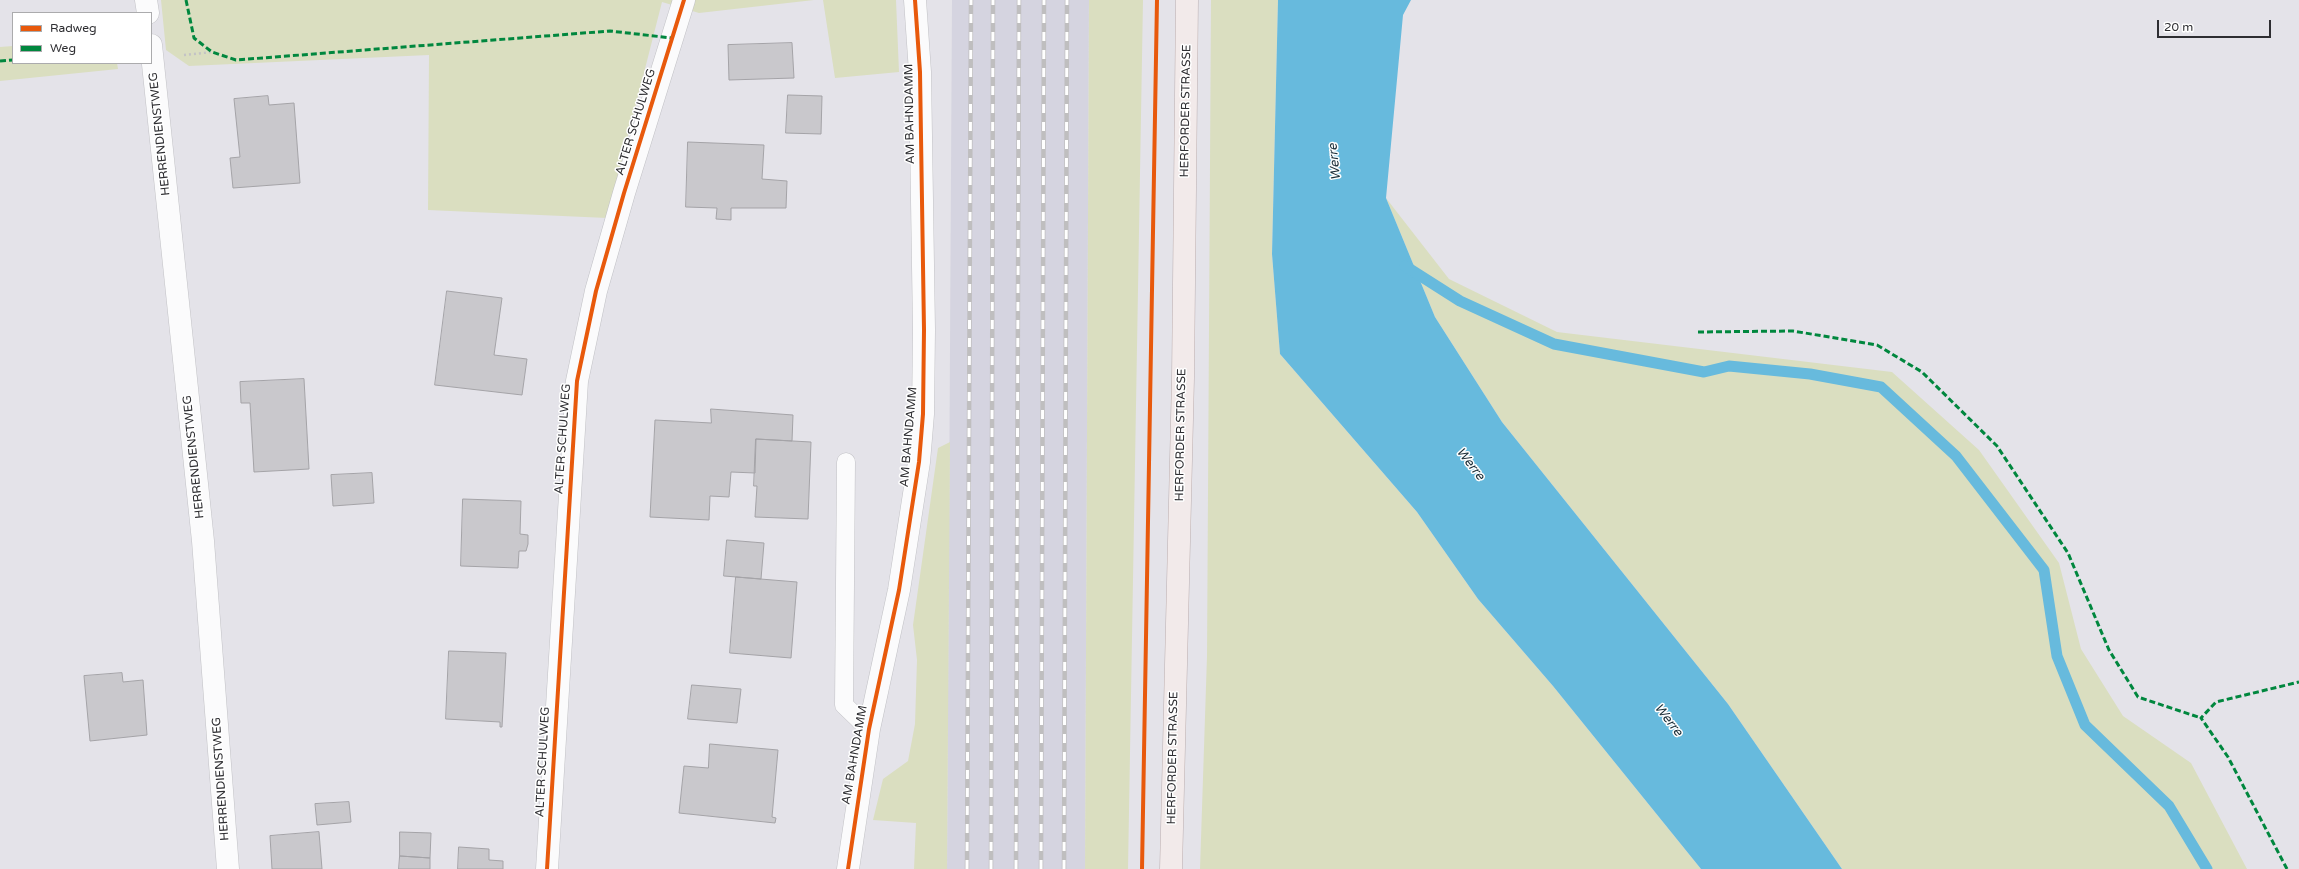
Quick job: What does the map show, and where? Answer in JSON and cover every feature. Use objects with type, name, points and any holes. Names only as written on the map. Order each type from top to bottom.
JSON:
[{"type":"main road","name":"HERFORDER STRASSE","points":[[1170,869],[1183,378],[1188,0]]},
{"type":"street","points":[[146,0],[148,12]]},
{"type":"street","name":"ALTER SCHULWEG","points":[[547,869],[578,381],[596,291],[624,193],[684,0]]},
{"type":"street","name":"AM BAHNDAMM","points":[[848,869],[869,729],[899,590],[919,462],[923,414],[924,330],[920,96],[915,0]]},
{"type":"street","name":"HERRENDIENSTWEG","points":[[152,55],[203,541],[228,869]]},
{"type":"lane","points":[[846,462],[844,705],[869,729]]},
{"type":"shaded area","points":[[952,0],[1089,0],[1085,869],[947,869]]},
{"type":"green space","points":[[161,0],[814,0],[699,13],[662,2],[607,218],[428,210],[429,55],[189,66],[166,50]]},
{"type":"green space","points":[[823,0],[896,0],[899,72],[835,78]]},
{"type":"green space","points":[[1089,0],[1143,0],[1128,869],[1085,869]]},
{"type":"green space","points":[[1211,0],[1278,0],[1272,254],[1280,354],[1417,512],[1478,599],[1553,686],[1701,869],[1200,869],[1207,656]]},
{"type":"green space","points":[[12,46],[12,64],[117,64],[118,69],[0,81],[0,47]]},
{"type":"green space","points":[[1386,198],[1449,279],[1557,332],[1892,372],[1979,450],[2059,563],[2081,649],[2123,716],[2191,763],[2247,869],[1842,869],[1728,704],[1502,422],[1435,317]]},
{"type":"green space","points":[[950,442],[947,869],[914,869],[916,823],[873,820],[883,779],[908,761],[915,724],[917,660],[913,625],[938,448]]},
{"type":"water","name":"Werre","points":[[1278,0],[1411,0],[1403,15],[1386,198],[1435,317],[1502,422],[1728,704],[1842,869],[1701,869],[1553,686],[1478,599],[1417,512],[1280,354],[1272,254]]},
{"type":"building","points":[[792,43],[794,78],[729,80],[728,45]]},
{"type":"building","points":[[788,95],[822,96],[821,134],[786,133]]},
{"type":"building","points":[[268,96],[269,105],[294,103],[300,183],[233,188],[230,158],[240,157],[234,99]]},
{"type":"building","points":[[688,142],[764,145],[762,179],[787,181],[786,208],[731,208],[731,220],[716,219],[717,208],[686,207]]},
{"type":"building","points":[[447,291],[502,298],[494,355],[527,359],[522,395],[435,385]]},
{"type":"building","points":[[304,379],[309,469],[254,472],[250,403],[241,403],[240,382]]},
{"type":"building","points":[[711,409],[793,415],[792,441],[756,439],[755,473],[731,472],[729,497],[710,496],[709,520],[650,517],[655,420],[711,423]]},
{"type":"building","points":[[756,439],[811,442],[808,519],[755,517],[757,486],[754,486]]},
{"type":"building","points":[[372,473],[374,503],[333,506],[331,475]]},
{"type":"building","points":[[463,499],[521,501],[520,534],[528,535],[528,544],[526,551],[519,551],[518,568],[461,566]]},
{"type":"building","points":[[727,540],[764,543],[761,579],[724,576]]},
{"type":"building","points":[[736,577],[797,582],[791,658],[730,653]]},
{"type":"building","points":[[449,651],[506,653],[502,727],[500,727],[500,722],[446,719]]},
{"type":"building","points":[[122,673],[123,682],[143,680],[147,735],[90,741],[84,676]]},
{"type":"building","points":[[692,685],[741,689],[737,723],[688,719]]},
{"type":"building","points":[[710,744],[778,750],[772,817],[776,818],[775,823],[679,813],[684,766],[708,768]]},
{"type":"building","points":[[349,802],[351,822],[317,825],[315,804]]},
{"type":"building","points":[[319,832],[322,869],[272,869],[270,836]]},
{"type":"building","points":[[400,832],[431,833],[430,858],[400,856]]},
{"type":"building","points":[[459,847],[489,849],[489,860],[503,861],[503,869],[458,869]]},
{"type":"building","points":[[400,856],[430,858],[430,869],[399,869]]},
{"type":"waterway","points":[[1405,266],[1460,301],[1554,344],[1704,372],[1729,366],[1810,374],[1881,387],[1956,456],[2044,570],[2057,656],[2085,725],[2169,806],[2207,869]]},
{"type":"railway","points":[[967,869],[971,0]]},
{"type":"railway","points":[[991,869],[993,0]]},
{"type":"railway","points":[[1016,869],[1019,0]]},
{"type":"railway","points":[[1041,869],[1044,0]]},
{"type":"railway","points":[[1064,869],[1067,0]]},
{"type":"marked path","points":[[186,0],[194,38],[212,52],[236,60],[610,31],[672,38]]},
{"type":"marked path","points":[[0,61],[12,60]]},
{"type":"marked path","points":[[1698,332],[1793,331],[1877,345],[1922,372],[1997,446],[2068,553],[2109,650],[2138,697],[2201,718]]},
{"type":"marked path","points":[[2287,869],[2228,757],[2201,718],[2216,702],[2299,682]]},
{"type":"cycle path","points":[[547,869],[577,381],[596,291],[624,193],[684,0]]},
{"type":"cycle path","points":[[848,869],[869,729],[899,590],[919,462],[923,414],[924,330],[920,72],[915,0]]},
{"type":"cycle path","points":[[1142,869],[1157,0]]}]
